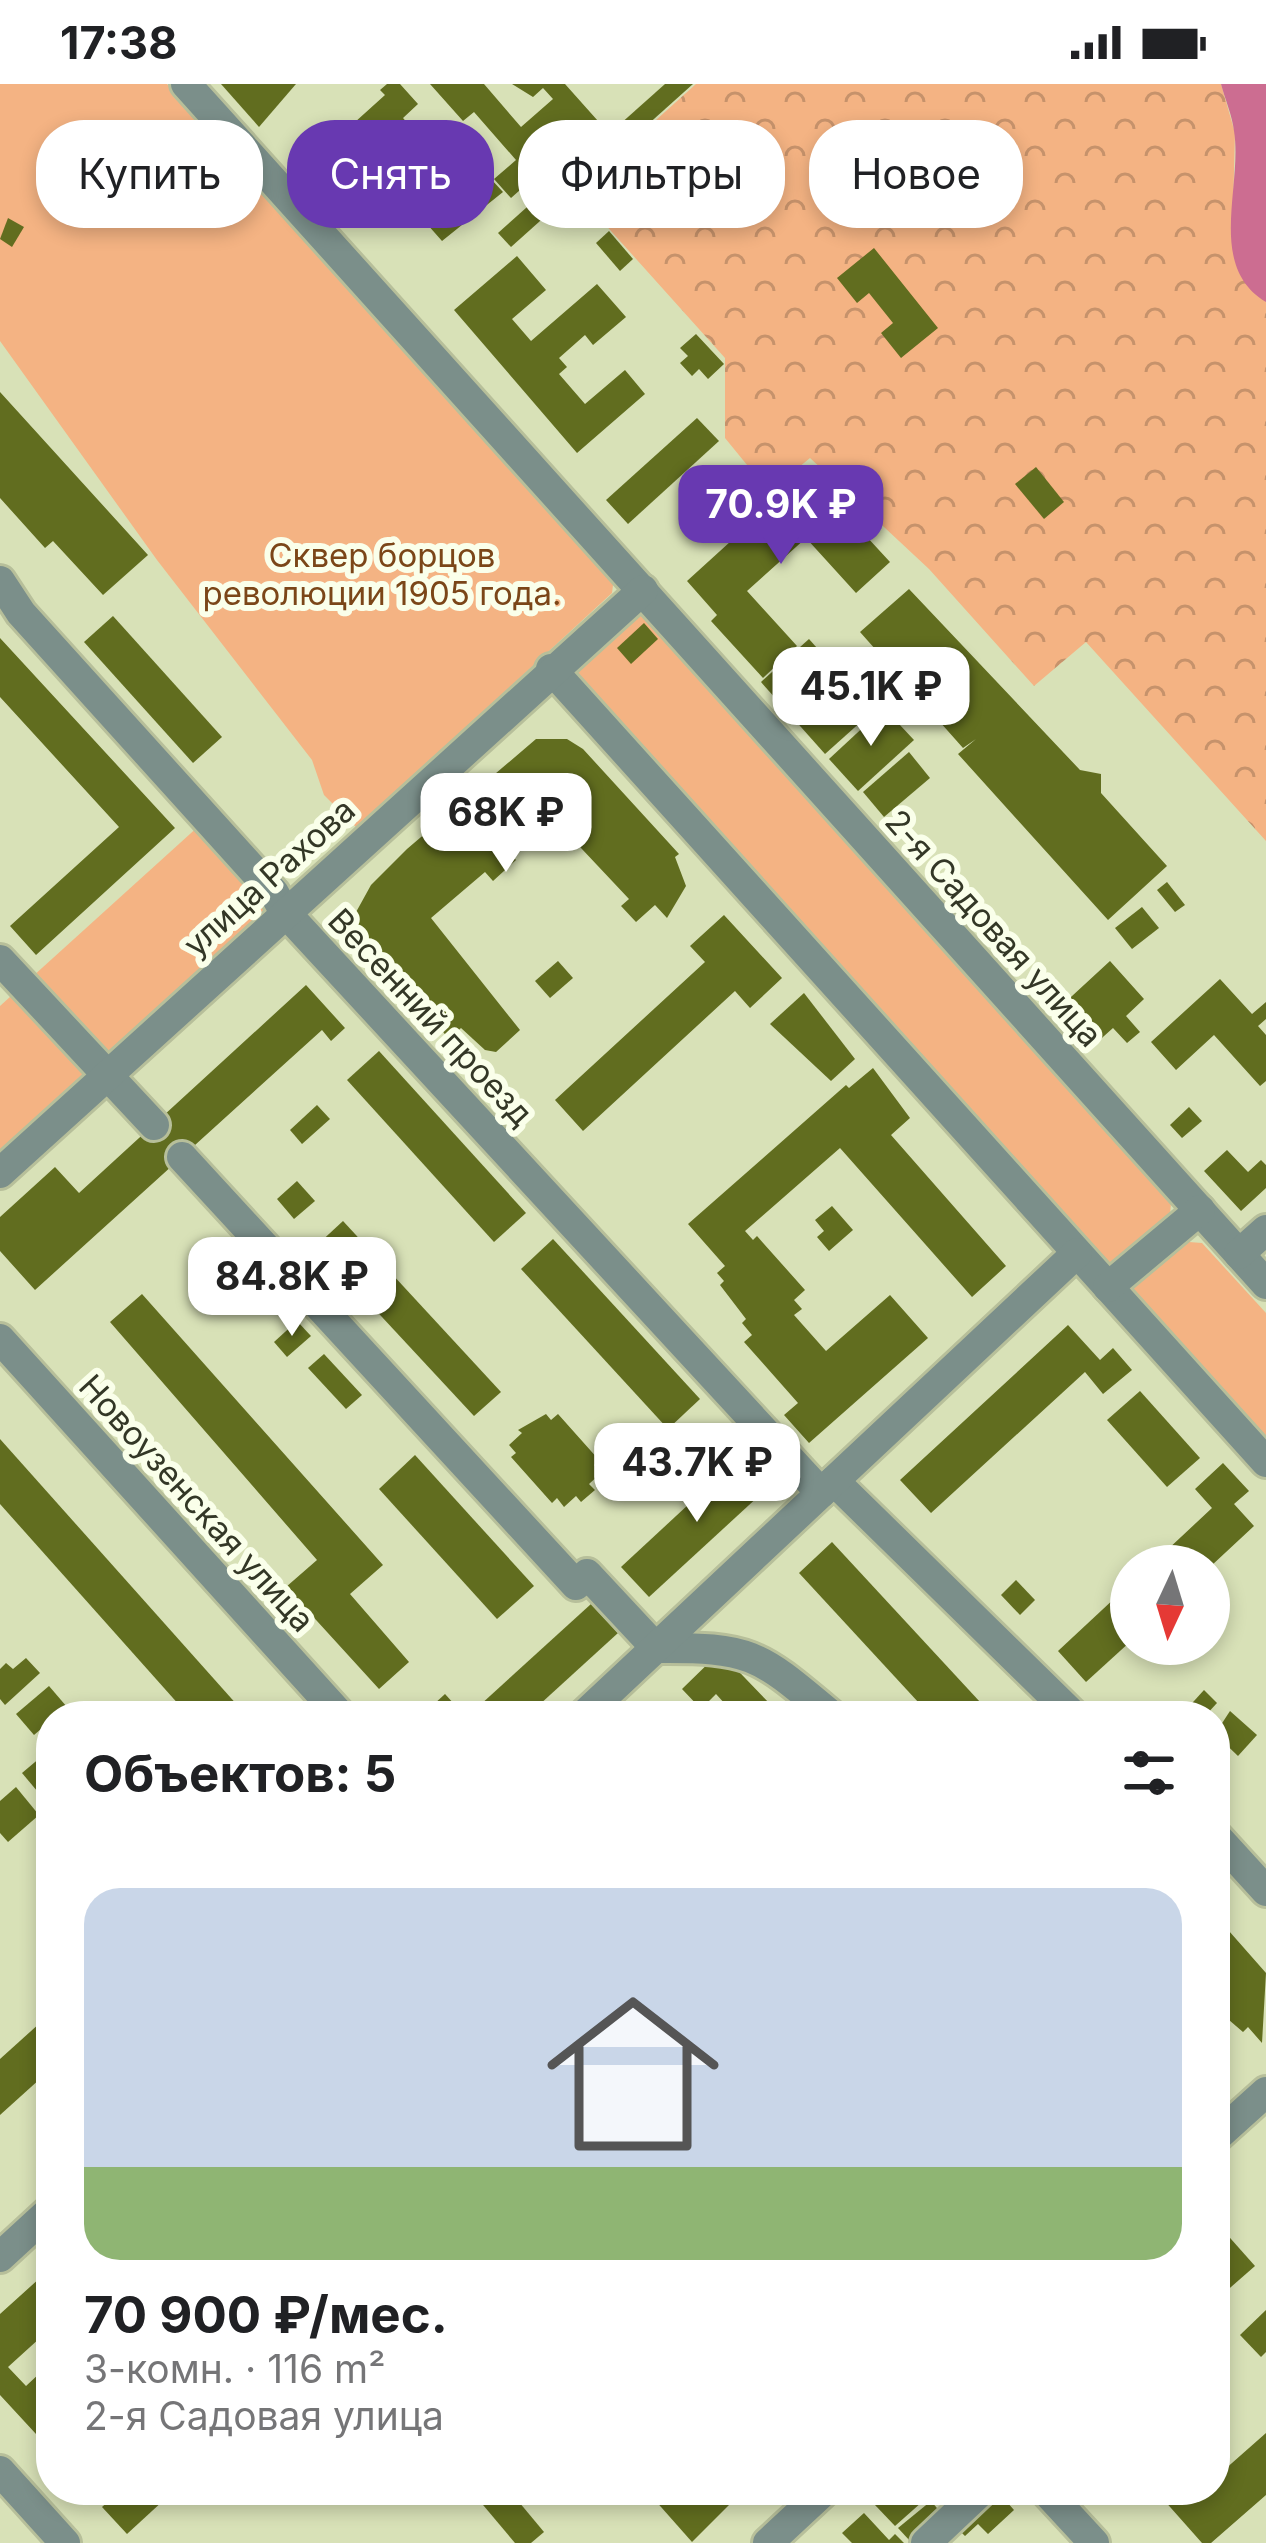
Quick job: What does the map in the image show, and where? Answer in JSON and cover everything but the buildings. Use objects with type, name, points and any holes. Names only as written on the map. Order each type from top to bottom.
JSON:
[{"type":"street","name":"2-я Садовая улица","points":[[186,84],[1266,1284]]},
{"type":"street","name":"Весенний проезд","points":[[0,580],[21,613],[274,892],[284,911],[828,1487],[1058,1701]]},
{"type":"street","name":"улица Рахова","points":[[0,1173],[284,911],[644,590]]},
{"type":"street","points":[[551,670],[1266,1462]]},
{"type":"street","points":[[0,960],[154,1125]]},
{"type":"street","points":[[182,1156],[576,1585],[587,1574],[656,1648],[726,1647],[770,1665],[814,1701]]},
{"type":"street","points":[[1108,1287],[1200,1210]]},
{"type":"street","points":[[1239,1254],[1266,1230]]},
{"type":"street","points":[[599,1701],[1077,1253]]},
{"type":"street","name":"Новоузенская улица","points":[[0,1339],[327,1701]]},
{"type":"street","points":[[1230,1851],[1266,1891]]},
{"type":"street","points":[[1230,2124],[1266,2092]]},
{"type":"street","points":[[0,2257],[36,2224]]},
{"type":"street","points":[[0,2471],[65,2543]]},
{"type":"street","points":[[767,2543],[809,2505]]},
{"type":"street","points":[[926,2543],[966,2505]]},
{"type":"street","points":[[1059,2505],[1094,2543]]},
{"type":"green space","name":"Сквер борцов революции 1905 года.","points":[[0,84],[167,84],[200,120],[36,120],[36,228],[263,228],[263,190],[287,216],[287,228],[298,228],[614,577],[612,593],[357,828],[324,795],[312,760],[157,560],[0,341]]},
{"type":"green space","points":[[696,84],[1221,84],[1235,133],[1232,247],[1266,302],[1266,841],[1086,642],[1034,686],[929,569],[810,458],[769,492],[725,438],[725,358],[608,228],[785,228],[785,120],[656,120]]},
{"type":"green space","points":[[645,615],[1171,1203],[1170,1215],[1110,1265],[1099,1262],[577,679],[576,667],[631,616]]},
{"type":"green space","points":[[201,824],[268,907],[262,918],[0,1158],[0,1006]]},
{"type":"green space","points":[[1189,1242],[1202,1243],[1266,1313],[1266,1448],[1134,1301],[1131,1288]]},
{"type":"shaded area","points":[[1221,84],[1266,84],[1266,302],[1248,287],[1232,247],[1235,153],[1233,125]]}]
